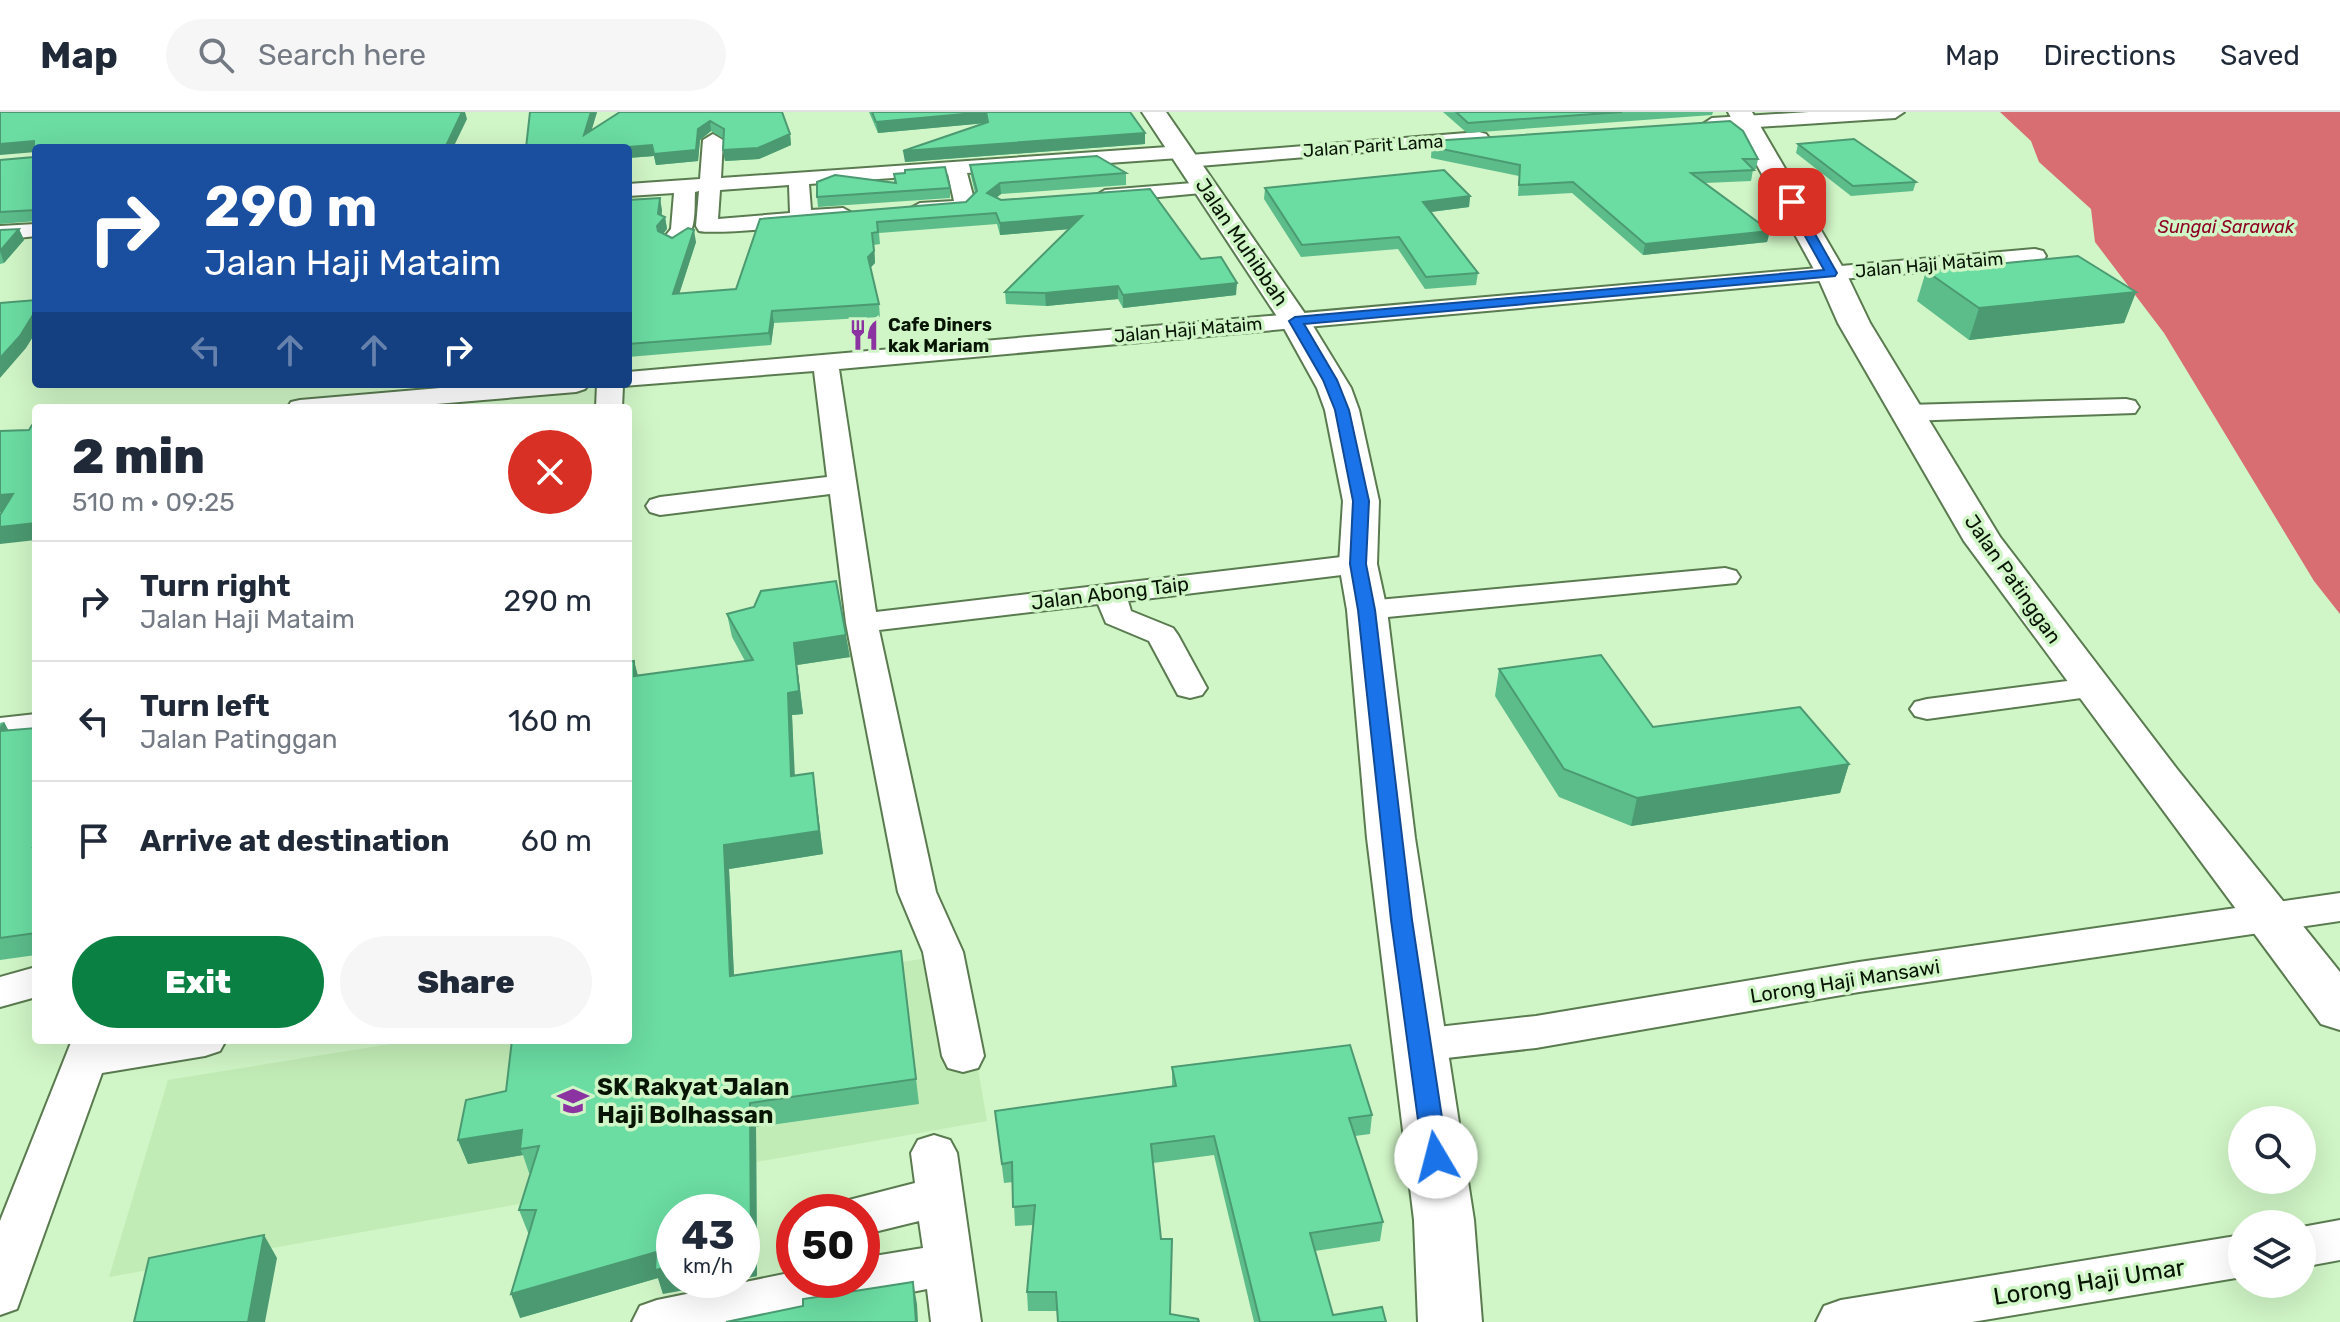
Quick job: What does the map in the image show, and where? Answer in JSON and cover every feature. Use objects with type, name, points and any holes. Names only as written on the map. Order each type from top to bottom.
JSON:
[{"type":"main road","name":"Jalan Muhibbah","points":[[1154,112],[1295,321],[1330,380],[1342,410],[1361,501],[1358,564],[1367,610],[1391,838],[1444,1220],[1450,1322]]},
{"type":"main road","name":"Jalan Patinggan","points":[[1743,117],[1831,273],[1854,323],[1983,541],[2091,688],[2340,1010]]},
{"type":"street","points":[[1686,125],[1743,117],[1895,112]]},
{"type":"street","name":"Jalan Parit Lama","points":[[632,190],[956,167],[1184,157],[1494,137]]},
{"type":"street","points":[[713,140],[706,236],[801,217],[864,213]]},
{"type":"street","points":[[896,211],[960,207],[965,203],[956,167]]},
{"type":"street","points":[[799,178],[801,217]]},
{"type":"street","points":[[673,240],[682,230],[685,186]]},
{"type":"street","points":[[1079,198],[1205,188]]},
{"type":"street","points":[[0,233],[32,230]]},
{"type":"street","name":"Jalan Haji Mataim","points":[[632,380],[2035,256]]},
{"type":"street","points":[[825,362],[862,623],[917,892],[943,952],[963,1056]]},
{"type":"street","points":[[340,404],[480,388]]},
{"type":"street","points":[[1907,413],[2126,407]]},
{"type":"street","points":[[660,506],[842,484]]},
{"type":"street","name":"Jalan Abong Taip","points":[[862,623],[1358,564]]},
{"type":"street","points":[[1367,610],[1725,577]]},
{"type":"street","points":[[1111,593],[1117,616],[1162,635],[1190,688]]},
{"type":"street","points":[[1927,709],[2091,688]]},
{"type":"street","points":[[0,729],[32,725]]},
{"type":"street","name":"Lorong Haji Mansawi","points":[[1420,1045],[1536,1032],[1859,977],[2340,907]]},
{"type":"street","points":[[0,992],[32,983]]},
{"type":"street","points":[[0,1294],[22,1225],[90,1049],[154,1044]]},
{"type":"street","points":[[880,1205],[937,1175],[956,1322]]},
{"type":"street","points":[[2316,1244],[2340,1240]]},
{"type":"street","name":"Lorong Haji Umar","points":[[1841,1322],[2228,1258]]},
{"type":"street","points":[[880,1275],[949,1264]]},
{"type":"street","points":[[657,1322],[776,1296]]},
{"type":"shaded area","name":"SK Rakyat Jalan Haji Bolhassan","points":[[958,953],[987,1121],[109,1277],[168,1080],[390,1044],[632,1044],[632,1005]]},
{"type":"water","name":"Sungai Sarawak","points":[[2000,112],[2340,112],[2340,614],[2314,581],[2164,333],[2095,242],[2091,209],[2039,162],[2031,141]]},
{"type":"building","points":[[0,112],[462,112],[447,144],[34,144],[34,141],[0,144]]},
{"type":"building","points":[[530,112],[591,112],[584,135],[620,112],[782,112],[790,134],[758,148],[723,150],[724,129],[710,121],[698,129],[696,150],[654,154],[652,145],[526,144]]},
{"type":"building","points":[[872,112],[986,112],[876,122]]},
{"type":"building","points":[[986,112],[1130,112],[1145,133],[903,151],[988,122]]},
{"type":"building","points":[[1456,112],[1622,112],[1468,123]]},
{"type":"building","points":[[1730,121],[1743,131],[1758,159],[1743,159],[1754,170],[1691,173],[1770,231],[1645,244],[1573,182],[1519,185],[1520,165],[1432,147],[1432,141]]},
{"type":"building","points":[[1854,139],[1916,182],[1853,186],[1798,144]]},
{"type":"building","points":[[1097,156],[1126,173],[1000,183],[987,193],[1001,200],[1150,189],[1201,259],[1221,257],[1237,283],[1123,295],[1118,286],[1045,293],[1005,292],[1082,216],[1000,223],[996,213],[877,222],[878,232],[872,233],[874,251],[868,257],[879,304],[772,311],[769,333],[632,344],[632,200],[660,198],[658,214],[665,217],[657,226],[658,231],[672,238],[688,228],[694,230],[673,294],[736,289],[760,219],[966,202],[977,191],[970,165]]},
{"type":"building","points":[[32,157],[32,210],[0,212],[0,160]]},
{"type":"building","points":[[945,167],[950,188],[817,197],[817,182],[835,175],[896,183],[894,174],[905,173],[905,170]]},
{"type":"building","points":[[1444,170],[1470,196],[1423,202],[1478,273],[1426,277],[1399,237],[1302,245],[1265,188]]},
{"type":"building","points":[[19,229],[0,251],[0,230]]},
{"type":"building","points":[[2078,256],[2136,292],[1979,308],[1926,271]]},
{"type":"building","points":[[32,300],[32,316],[20,336],[0,358],[0,303]]},
{"type":"building","points":[[32,425],[32,523],[0,527],[0,515],[13,494],[0,495],[0,431],[29,430]]},
{"type":"building","points":[[836,581],[846,635],[794,643],[799,691],[788,693],[791,776],[813,773],[819,831],[724,845],[730,976],[901,951],[916,1079],[750,1103],[751,1194],[656,1194],[656,1252],[511,1294],[536,1210],[519,1210],[539,1146],[520,1149],[522,1130],[458,1140],[466,1100],[506,1091],[512,1044],[632,1044],[632,661],[634,676],[753,660],[727,614],[754,607],[761,591]]},
{"type":"building","points":[[1601,655],[1653,727],[1800,707],[1849,764],[1637,798],[1564,769],[1499,669]]},
{"type":"building","points":[[32,728],[32,934],[0,938],[0,731]]},
{"type":"building","points":[[1350,1045],[1372,1115],[1349,1118],[1383,1222],[1310,1233],[1333,1315],[1382,1307],[1386,1322],[1260,1322],[1214,1136],[1151,1144],[1161,1239],[1172,1239],[1170,1314],[1198,1319],[1199,1322],[1058,1322],[1056,1292],[1027,1292],[1035,1205],[1013,1207],[1012,1162],[1002,1164],[995,1111],[1176,1086],[1172,1067]]},
{"type":"building","points":[[264,1235],[248,1322],[134,1322],[149,1258]]},
{"type":"building","points":[[913,1282],[916,1322],[726,1322],[803,1306],[803,1299],[880,1298],[880,1287]]},
{"type":"place","name":"Cafe Diners kak Mariam","points":[[864,335]]},
{"type":"place","name":"SK Rakyat Jalan Haji Bolhassan","points":[[573,1101]]},
{"type":"route","points":[[1436,1157],[1401,920],[1367,610],[1358,564],[1361,501],[1342,410],[1334,388],[1295,321],[1831,273],[1792,202]]}]
